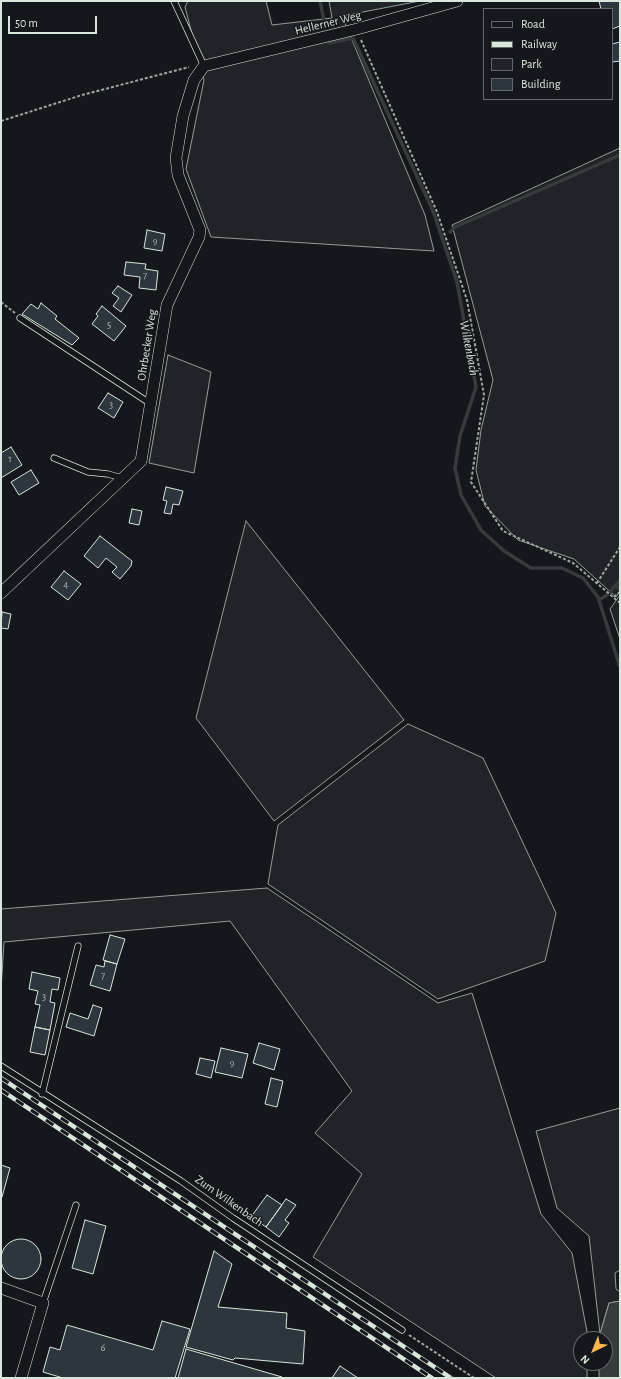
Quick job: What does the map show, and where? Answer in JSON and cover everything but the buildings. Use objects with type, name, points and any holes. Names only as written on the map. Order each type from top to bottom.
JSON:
[{"type":"street","name":"Hellerner Weg","points":[[204,66],[357,29],[457,1]]},
{"type":"street","name":"Ohrbecker Weg","points":[[1,592],[141,461],[167,305],[200,230],[178,175],[176,158],[183,116],[194,80],[204,66]]},
{"type":"street","points":[[1,1288],[43,1303],[21,1378]]},
{"type":"lane","points":[[174,1],[204,66]]},
{"type":"lane","name":"Ohrbecker Weg","points":[[20,318],[151,404]]},
{"type":"lane","points":[[54,458],[88,472],[108,474],[123,478]]},
{"type":"lane","points":[[42,1094],[78,946]]},
{"type":"lane","name":"Zum Wilkenbach","points":[[1,1066],[42,1094],[181,1181],[233,1218],[402,1330]]},
{"type":"lane","points":[[43,1303],[76,1205]]},
{"type":"path","points":[[357,29],[437,212],[467,300],[484,395],[471,482],[503,531],[573,563],[620,603]]},
{"type":"path","points":[[1,121],[173,70],[204,66]]},
{"type":"path","points":[[1,302],[20,318]]},
{"type":"path","points":[[597,584],[620,547]]},
{"type":"path","points":[[614,598],[620,592]]},
{"type":"path","points":[[402,1330],[474,1378]]},
{"type":"green space","points":[[188,1],[266,1],[272,25],[332,18],[329,1],[420,1],[342,16],[425,215],[434,251],[211,237],[186,169],[204,80],[185,7]]},
{"type":"green space","points":[[620,148],[620,591],[616,597],[574,559],[518,540],[485,506],[476,470],[481,430],[493,380],[452,225]]},
{"type":"green space","points":[[168,355],[211,372],[194,473],[149,463]]},
{"type":"green space","points":[[246,521],[404,720],[274,821],[196,718]]},
{"type":"green space","points":[[620,595],[620,639],[610,609]]},
{"type":"green space","points":[[408,724],[483,758],[556,913],[545,961],[438,999],[268,884],[278,825]]},
{"type":"green space","points":[[267,888],[438,1003],[472,993],[541,1214],[572,1253],[587,1331],[573,1331],[573,1371],[587,1371],[587,1378],[496,1378],[313,1257],[362,1174],[315,1133],[352,1091],[230,921],[4,942],[1,990],[1,909]]},
{"type":"green space","points":[[620,1108],[620,1270],[615,1273],[616,1289],[620,1292],[620,1301],[609,1303],[601,1331],[589,1236],[557,1208],[536,1131]]},
{"type":"shaded area","points":[[620,1301],[620,1378],[599,1378],[599,1371],[613,1371],[613,1331],[601,1331],[609,1303]]},
{"type":"waterway","name":"Wilkenbach","points":[[320,1],[325,26]]},
{"type":"waterway","name":"Wilkenbach","points":[[329,43],[353,38],[433,211],[457,282],[476,387],[460,436],[455,468],[461,495],[481,530],[504,551],[531,568],[562,568],[583,578],[598,597],[620,667]]},
{"type":"waterway","points":[[450,232],[455,227],[620,155]]},
{"type":"waterway","points":[[610,592],[620,580]]},
{"type":"waterway","points":[[616,585],[620,590]]},
{"type":"waterway","points":[[599,600],[607,595]]},
{"type":"railway","points":[[1,1078],[451,1378]]},
{"type":"railway","points":[[1,1090],[432,1378]]}]
